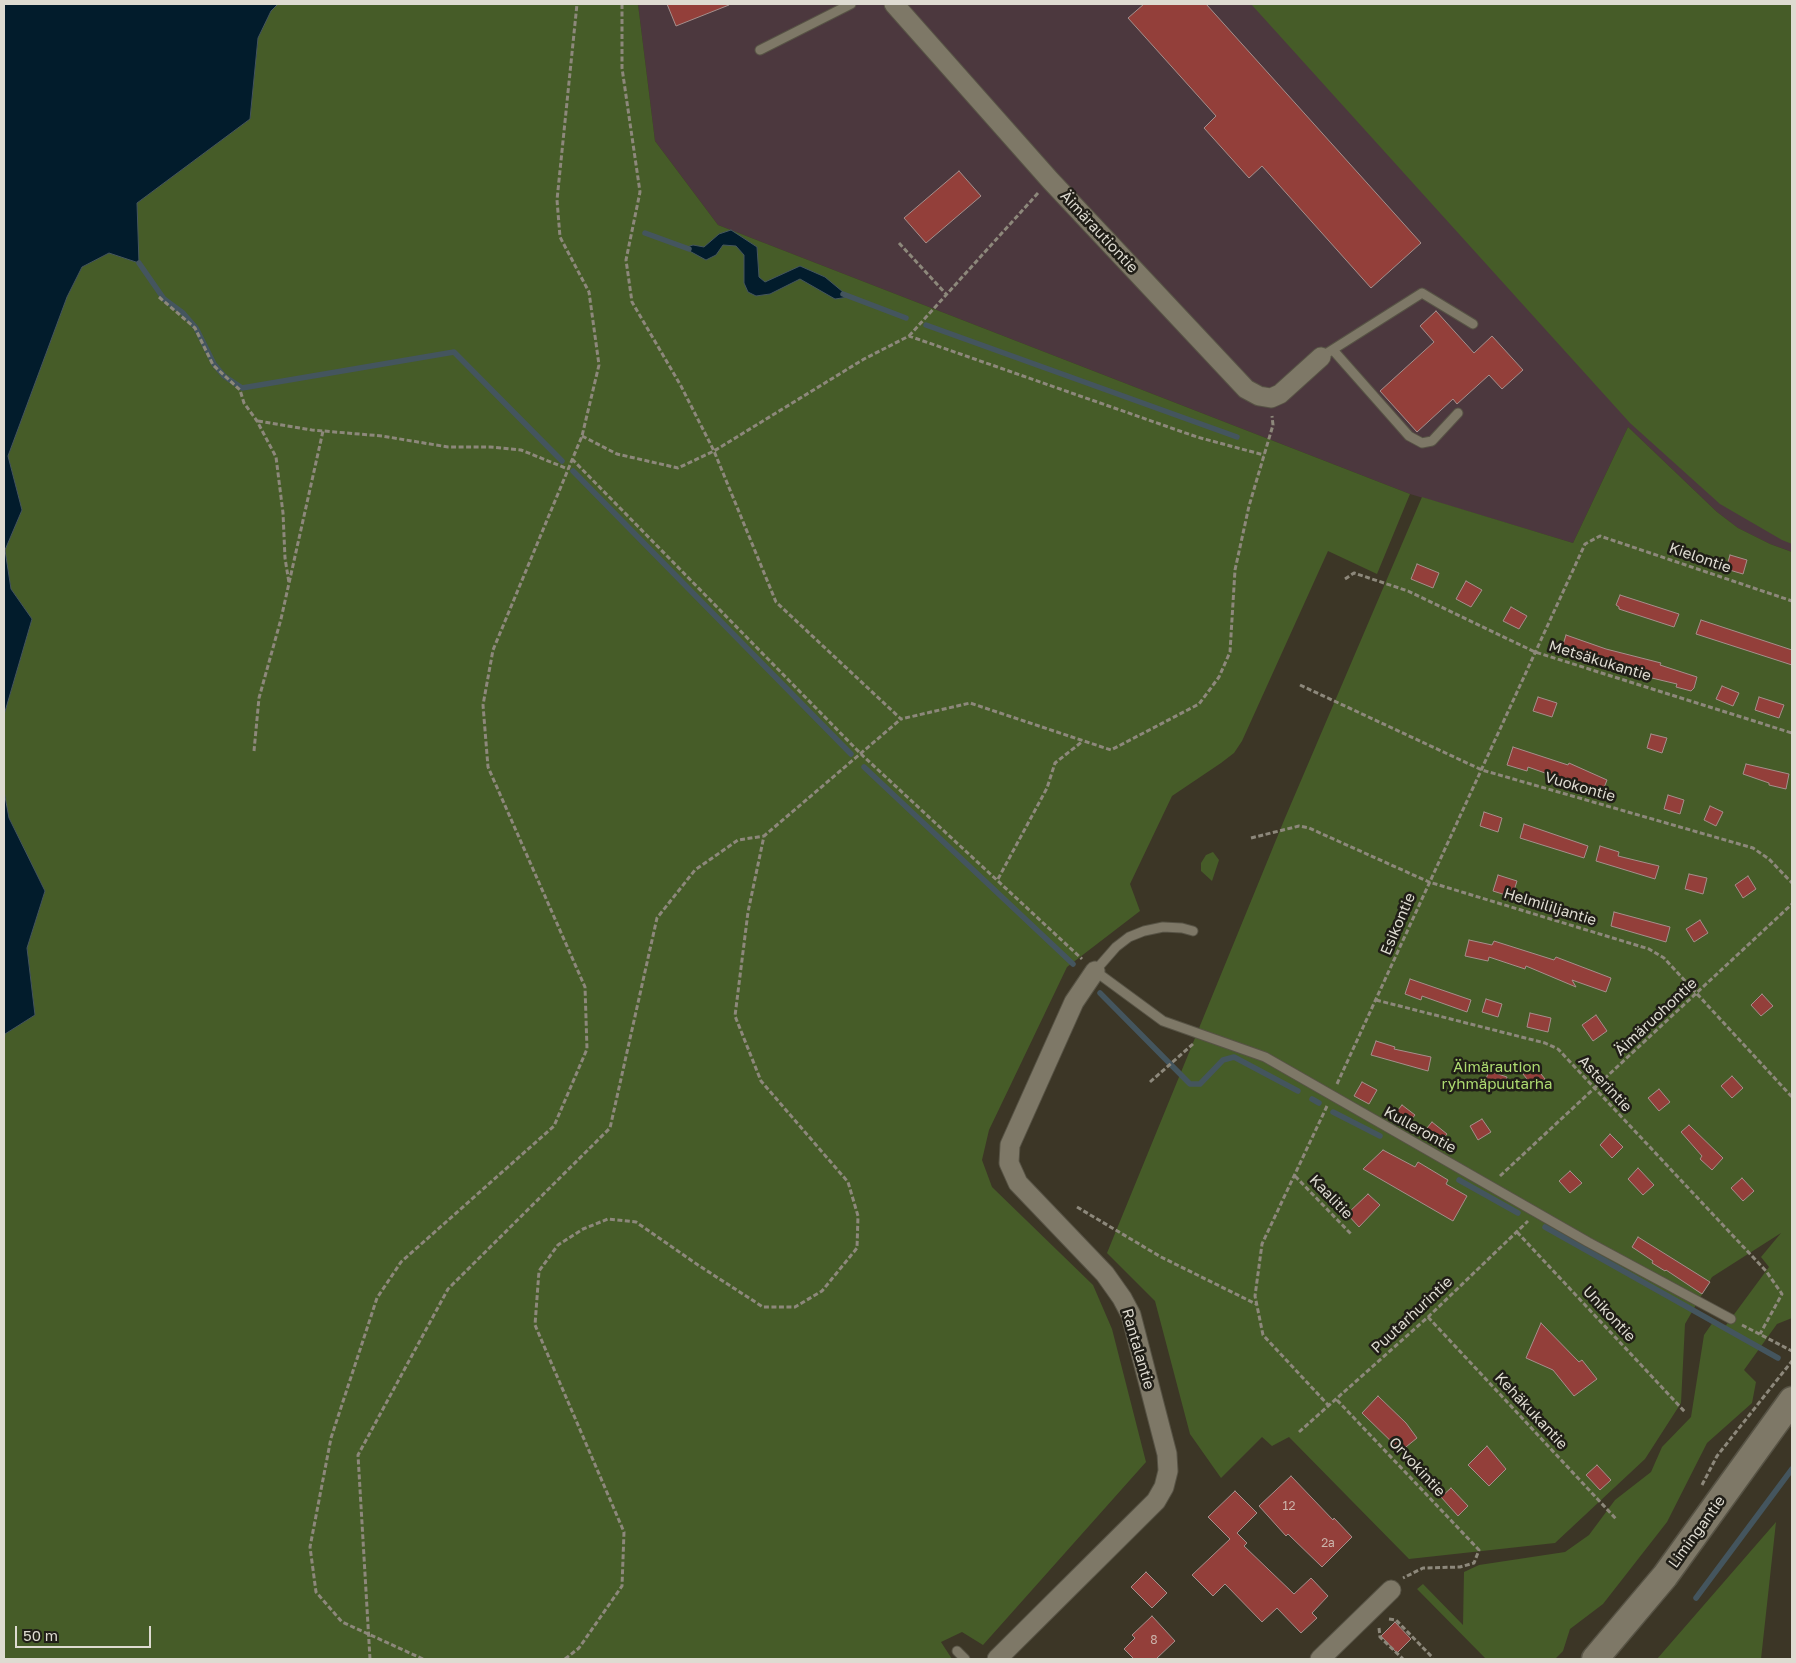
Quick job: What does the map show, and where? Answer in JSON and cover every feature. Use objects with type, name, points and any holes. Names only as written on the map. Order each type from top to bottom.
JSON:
[{"type":"main road","name":"Limingantie","points":[[1595,1659],[1666,1576],[1792,1400]]},
{"type":"street","name":"Äimärautiontie","points":[[894,4],[1050,180],[1246,389],[1258,396],[1271,398]]},
{"type":"street","points":[[1271,398],[1280,394],[1327,354]]},
{"type":"street","name":"Rantalantie","points":[[997,1659],[1108,1551],[1156,1501],[1164,1487],[1168,1471],[1167,1454],[1131,1315],[1122,1298],[1105,1274],[1018,1183],[1009,1163],[1010,1145],[1018,1127],[1074,1002],[1095,971]]},
{"type":"street","points":[[1320,1659],[1391,1590]]},
{"type":"lane","points":[[760,50],[851,4]]},
{"type":"lane","points":[[1458,413],[1432,441],[1422,443],[1409,436],[1327,354],[1422,293],[1473,324]]},
{"type":"lane","points":[[1095,971],[1116,947],[1129,937],[1144,931],[1163,927],[1182,928],[1193,931]]},
{"type":"lane","name":"Kullerontie","points":[[1095,971],[1164,1020],[1265,1057],[1490,1186],[1731,1319]]},
{"type":"lane","points":[[957,1650],[965,1659]]},
{"type":"path","points":[[423,1659],[342,1622],[316,1592],[310,1547],[331,1438],[377,1298],[401,1262],[554,1126],[587,1049],[585,988],[488,767],[483,705],[493,650],[582,436],[599,365],[589,292],[560,237],[557,200],[577,4]]},
{"type":"path","points":[[622,4],[622,68],[640,192],[626,260],[632,302],[681,386],[714,451],[776,602],[901,719]]},
{"type":"path","points":[[582,436],[616,454],[678,468],[714,451],[864,359],[909,336],[1050,180]]},
{"type":"path","points":[[899,243],[946,294]]},
{"type":"path","points":[[159,297],[195,328],[213,365],[240,390],[244,404],[257,421],[276,457],[283,513],[284,558],[289,583]]},
{"type":"path","points":[[909,336],[1197,437],[1264,455]]},
{"type":"path","points":[[370,1659],[367,1635],[358,1455],[448,1289],[610,1128],[657,918],[695,870],[738,840],[764,836],[901,719],[970,703],[1111,750],[1199,704],[1219,677],[1230,652],[1236,570],[1248,506],[1273,425],[1271,398]]},
{"type":"path","points":[[257,421],[322,431],[382,436],[448,447],[490,447],[521,450],[568,469]]},
{"type":"path","points":[[254,751],[259,698],[289,583],[322,431]]},
{"type":"path","points":[[572,459],[861,754],[998,879],[1095,971]]},
{"type":"path","name":"Kielontie","points":[[1600,536],[1792,602]]},
{"type":"path","name":"Esikontie","points":[[1329,1406],[1263,1335],[1255,1296],[1262,1244],[1482,770],[1584,544],[1600,536]]},
{"type":"path","name":"Metsäkukantie","points":[[1345,579],[1354,573],[1379,583],[1408,591],[1535,652],[1792,733]]},
{"type":"path","name":"Vuokontie","points":[[1300,685],[1482,770],[1753,848],[1769,859],[1792,884]]},
{"type":"path","points":[[998,879],[1047,788],[1056,763],[1083,741]]},
{"type":"path","name":"Helmililjantie","points":[[1251,838],[1299,826],[1309,828],[1429,882],[1649,949],[1664,958],[1792,1097]]},
{"type":"path","points":[[565,1659],[579,1648],[622,1586],[624,1532],[535,1325],[539,1271],[558,1245],[583,1229],[608,1219],[636,1222],[763,1307],[795,1307],[822,1291],[857,1248],[858,1216],[848,1182],[761,1080],[735,1016],[748,912],[764,836]]},
{"type":"path","name":"Äimäruohontie","points":[[1490,1186],[1792,904]]},
{"type":"path","name":"Asterintie","points":[[1376,1000],[1552,1045],[1766,1271],[1782,1294],[1760,1334]]},
{"type":"path","points":[[1150,1082],[1178,1058]]},
{"type":"path","name":"Kaalitie","points":[[1295,1176],[1351,1234]]},
{"type":"path","points":[[1077,1207],[1160,1257],[1257,1304]]},
{"type":"path","name":"Puutarhurintie","points":[[1299,1432],[1428,1317],[1537,1212]]},
{"type":"path","name":"Unikontie","points":[[1517,1232],[1685,1412]]},
{"type":"path","name":"Kehäkukantie","points":[[1428,1317],[1617,1520]]},
{"type":"path","points":[[1731,1319],[1792,1351]]},
{"type":"path","name":"Orvokintie","points":[[1337,1400],[1479,1550],[1474,1563],[1460,1567],[1424,1568],[1417,1571]]},
{"type":"path","points":[[1389,1619],[1396,1620],[1432,1658]]},
{"type":"path","points":[[1379,1628],[1380,1636],[1402,1659]]},
{"type":"shaded area","points":[[638,4],[1792,4],[1792,552],[1770,544],[1738,528],[1717,512],[1628,427],[1573,543],[1410,494],[718,225],[655,141]]},
{"type":"green space","points":[[278,4],[638,4],[655,141],[718,225],[1410,494],[1377,574],[1328,551],[1242,741],[1234,753],[1172,796],[1130,884],[1140,911],[1067,967],[989,1130],[982,1160],[992,1187],[1093,1285],[1112,1329],[1146,1462],[983,1645],[962,1632],[941,1642],[952,1659],[4,1659],[4,1042],[5,1034],[35,1015],[27,948],[45,891],[9,818],[4,791],[4,715],[32,619],[11,589],[5,550],[22,510],[8,456],[67,297],[82,267],[109,253],[137,203],[250,119],[258,38],[271,11]]},
{"type":"green space","points":[[1251,4],[1792,4],[1792,544],[1720,504],[1630,423]]},
{"type":"green space","name":"Äimäraution ryhmäpuutarha","points":[[1628,427],[1717,512],[1738,528],[1770,544],[1792,552],[1792,1318],[1777,1324],[1744,1370],[1756,1382],[1752,1403],[1707,1443],[1667,1522],[1603,1604],[1570,1629],[1563,1651],[1555,1659],[1486,1659],[1417,1589],[1423,1584],[1463,1625],[1464,1572],[1479,1565],[1565,1552],[1589,1535],[1615,1500],[1651,1472],[1662,1447],[1691,1417],[1704,1335],[1713,1322],[1724,1328],[1769,1267],[1761,1257],[1781,1233],[1712,1277],[1685,1324],[1681,1403],[1645,1459],[1555,1543],[1409,1559],[1289,1437],[1272,1446],[1262,1437],[1221,1478],[1190,1434],[1155,1301],[1107,1253],[1285,818],[1422,497],[1573,543]]},
{"type":"green space","points":[[1213,852],[1219,860],[1212,881],[1201,871],[1201,863],[1206,855]]},
{"type":"green space","points":[[1776,1522],[1761,1659],[1657,1659]]},
{"type":"water","points":[[4,4],[278,4],[271,11],[258,38],[250,119],[137,203],[139,263],[109,253],[82,267],[67,297],[8,456],[22,510],[5,550],[11,589],[32,619],[4,715]]},
{"type":"water","points":[[731,230],[757,247],[759,277],[765,282],[800,266],[825,277],[849,297],[835,299],[800,279],[770,294],[756,296],[748,292],[744,283],[744,255],[736,246],[723,245],[716,255],[706,260],[684,248],[693,245],[704,247],[719,234]]},
{"type":"water","points":[[4,791],[9,818],[45,891],[27,948],[35,1015],[5,1034],[4,1042]]},
{"type":"building","points":[[667,4],[729,4],[729,5],[676,26]]},
{"type":"building","points":[[1144,4],[1206,4],[1421,243],[1371,288],[1262,166],[1249,178],[1204,128],[1216,116],[1128,18]]},
{"type":"building","points":[[959,171],[981,196],[926,243],[904,218]]},
{"type":"building","points":[[1436,311],[1474,353],[1492,336],[1523,370],[1502,389],[1489,375],[1457,404],[1453,399],[1417,432],[1380,391],[1434,342],[1420,326]]},
{"type":"building","points":[[1730,555],[1747,560],[1743,574],[1726,569]]},
{"type":"building","points":[[1417,564],[1439,573],[1433,588],[1411,579]]},
{"type":"building","points":[[1466,581],[1482,590],[1471,607],[1456,599]]},
{"type":"building","points":[[1620,595],[1679,614],[1674,627],[1619,609],[1616,605]]},
{"type":"building","points":[[1511,607],[1527,616],[1519,629],[1503,621]]},
{"type":"building","points":[[1701,620],[1792,650],[1792,665],[1696,634]]},
{"type":"building","points":[[1566,635],[1606,649],[1661,663],[1660,665],[1697,677],[1694,688],[1691,691],[1676,687],[1677,684],[1635,674],[1635,671],[1562,648]]},
{"type":"building","points":[[1722,686],[1739,693],[1733,706],[1716,699]]},
{"type":"building","points":[[1538,697],[1557,703],[1552,717],[1533,711]]},
{"type":"building","points":[[1759,697],[1784,705],[1779,718],[1755,710]]},
{"type":"building","points":[[1651,734],[1667,738],[1662,753],[1647,748]]},
{"type":"building","points":[[1513,747],[1568,765],[1569,763],[1607,780],[1602,793],[1566,778],[1565,780],[1528,767],[1527,771],[1507,765]]},
{"type":"building","points":[[1746,764],[1789,774],[1786,789],[1769,785],[1769,783],[1743,774]]},
{"type":"building","points":[[1668,795],[1684,800],[1680,814],[1664,809]]},
{"type":"building","points":[[1710,806],[1723,812],[1716,826],[1704,820]]},
{"type":"building","points":[[1484,812],[1502,818],[1498,832],[1480,826]]},
{"type":"building","points":[[1524,824],[1588,846],[1584,858],[1520,838]]},
{"type":"building","points":[[1600,846],[1619,852],[1618,856],[1659,866],[1655,879],[1596,861]]},
{"type":"building","points":[[1689,874],[1707,878],[1703,894],[1685,889]]},
{"type":"building","points":[[1498,875],[1517,881],[1512,897],[1493,891]]},
{"type":"building","points":[[1748,876],[1756,889],[1743,898],[1735,885]]},
{"type":"building","points":[[1614,912],[1670,927],[1666,942],[1611,926]]},
{"type":"building","points":[[1700,920],[1708,933],[1694,942],[1686,929]]},
{"type":"building","points":[[1469,940],[1492,945],[1494,941],[1554,960],[1556,957],[1611,978],[1606,992],[1572,980],[1576,987],[1526,966],[1525,969],[1489,957],[1488,961],[1465,956]]},
{"type":"building","points":[[1410,979],[1471,1000],[1467,1012],[1422,996],[1421,1000],[1405,994]]},
{"type":"building","points":[[1762,994],[1773,1006],[1761,1016],[1751,1005]]},
{"type":"building","points":[[1486,999],[1502,1004],[1498,1017],[1482,1012]]},
{"type":"building","points":[[1530,1013],[1551,1018],[1548,1032],[1527,1027]]},
{"type":"building","points":[[1596,1015],[1607,1031],[1593,1041],[1582,1025]]},
{"type":"building","points":[[1376,1041],[1395,1047],[1394,1049],[1431,1057],[1428,1071],[1371,1055]]},
{"type":"building","points":[[1534,1065],[1545,1079],[1534,1088],[1523,1074]]},
{"type":"building","points":[[1489,1071],[1507,1077],[1503,1090],[1484,1084]]},
{"type":"building","points":[[1732,1076],[1743,1088],[1732,1098],[1721,1086]]},
{"type":"building","points":[[1362,1082],[1377,1090],[1369,1104],[1354,1096]]},
{"type":"building","points":[[1659,1089],[1670,1102],[1659,1111],[1648,1098]]},
{"type":"building","points":[[1402,1105],[1415,1115],[1406,1126],[1393,1116]]},
{"type":"building","points":[[1482,1119],[1491,1132],[1478,1140],[1470,1126]]},
{"type":"building","points":[[1432,1122],[1447,1134],[1437,1146],[1422,1134]]},
{"type":"building","points":[[1689,1125],[1723,1158],[1712,1170],[1700,1159],[1702,1156],[1681,1132]]},
{"type":"building","points":[[1610,1134],[1623,1147],[1612,1158],[1600,1145]]},
{"type":"building","points":[[1383,1150],[1415,1167],[1418,1162],[1448,1180],[1446,1184],[1467,1196],[1453,1221],[1363,1169]]},
{"type":"building","points":[[1638,1168],[1654,1185],[1643,1195],[1628,1179]]},
{"type":"building","points":[[1570,1171],[1582,1183],[1570,1193],[1559,1181]]},
{"type":"building","points":[[1742,1178],[1754,1191],[1743,1201],[1731,1188]]},
{"type":"building","points":[[1368,1194],[1380,1205],[1359,1227],[1347,1214]]},
{"type":"building","points":[[1638,1237],[1710,1282],[1702,1294],[1652,1263],[1653,1261],[1632,1247]]},
{"type":"building","points":[[1541,1323],[1579,1362],[1582,1360],[1597,1379],[1574,1396],[1553,1370],[1526,1358]]},
{"type":"building","points":[[1378,1396],[1406,1423],[1417,1438],[1401,1451],[1362,1413]]},
{"type":"building","points":[[1487,1446],[1506,1469],[1489,1486],[1468,1465]]},
{"type":"building","points":[[1597,1465],[1611,1480],[1600,1490],[1586,1475]]},
{"type":"building","points":[[1291,1476],[1352,1537],[1322,1567],[1288,1534],[1286,1536],[1259,1506]]},
{"type":"building","points":[[1451,1488],[1468,1506],[1458,1516],[1441,1497]]},
{"type":"building","points":[[1235,1491],[1257,1513],[1237,1533],[1247,1543],[1244,1546],[1294,1594],[1311,1578],[1328,1596],[1312,1613],[1317,1618],[1301,1633],[1277,1608],[1262,1622],[1225,1584],[1213,1596],[1192,1575],[1230,1539],[1208,1517]]},
{"type":"building","points":[[1146,1572],[1167,1593],[1152,1608],[1131,1587]]},
{"type":"building","points":[[1152,1616],[1175,1641],[1156,1659],[1134,1659],[1124,1649],[1135,1638],[1132,1635]]},
{"type":"building","points":[[1395,1622],[1411,1639],[1397,1653],[1381,1636]]},
{"type":"waterway","points":[[645,233],[689,249]]},
{"type":"waterway","points":[[139,263],[164,299],[183,313],[196,328],[214,364],[224,376],[242,388],[454,352],[562,461]]},
{"type":"waterway","points":[[843,294],[906,318]]},
{"type":"waterway","points":[[926,325],[1237,437]]},
{"type":"waterway","points":[[573,471],[851,754]]},
{"type":"waterway","points":[[864,767],[1073,964]]},
{"type":"waterway","points":[[1100,993],[1190,1084],[1200,1084],[1223,1060],[1234,1057],[1298,1091]]},
{"type":"waterway","points":[[1312,1099],[1319,1103]]},
{"type":"waterway","points":[[1333,1112],[1380,1136]]},
{"type":"waterway","points":[[1459,1180],[1518,1213]]},
{"type":"waterway","points":[[1545,1227],[1778,1358]]},
{"type":"waterway","points":[[1696,1598],[1792,1469]]}]
